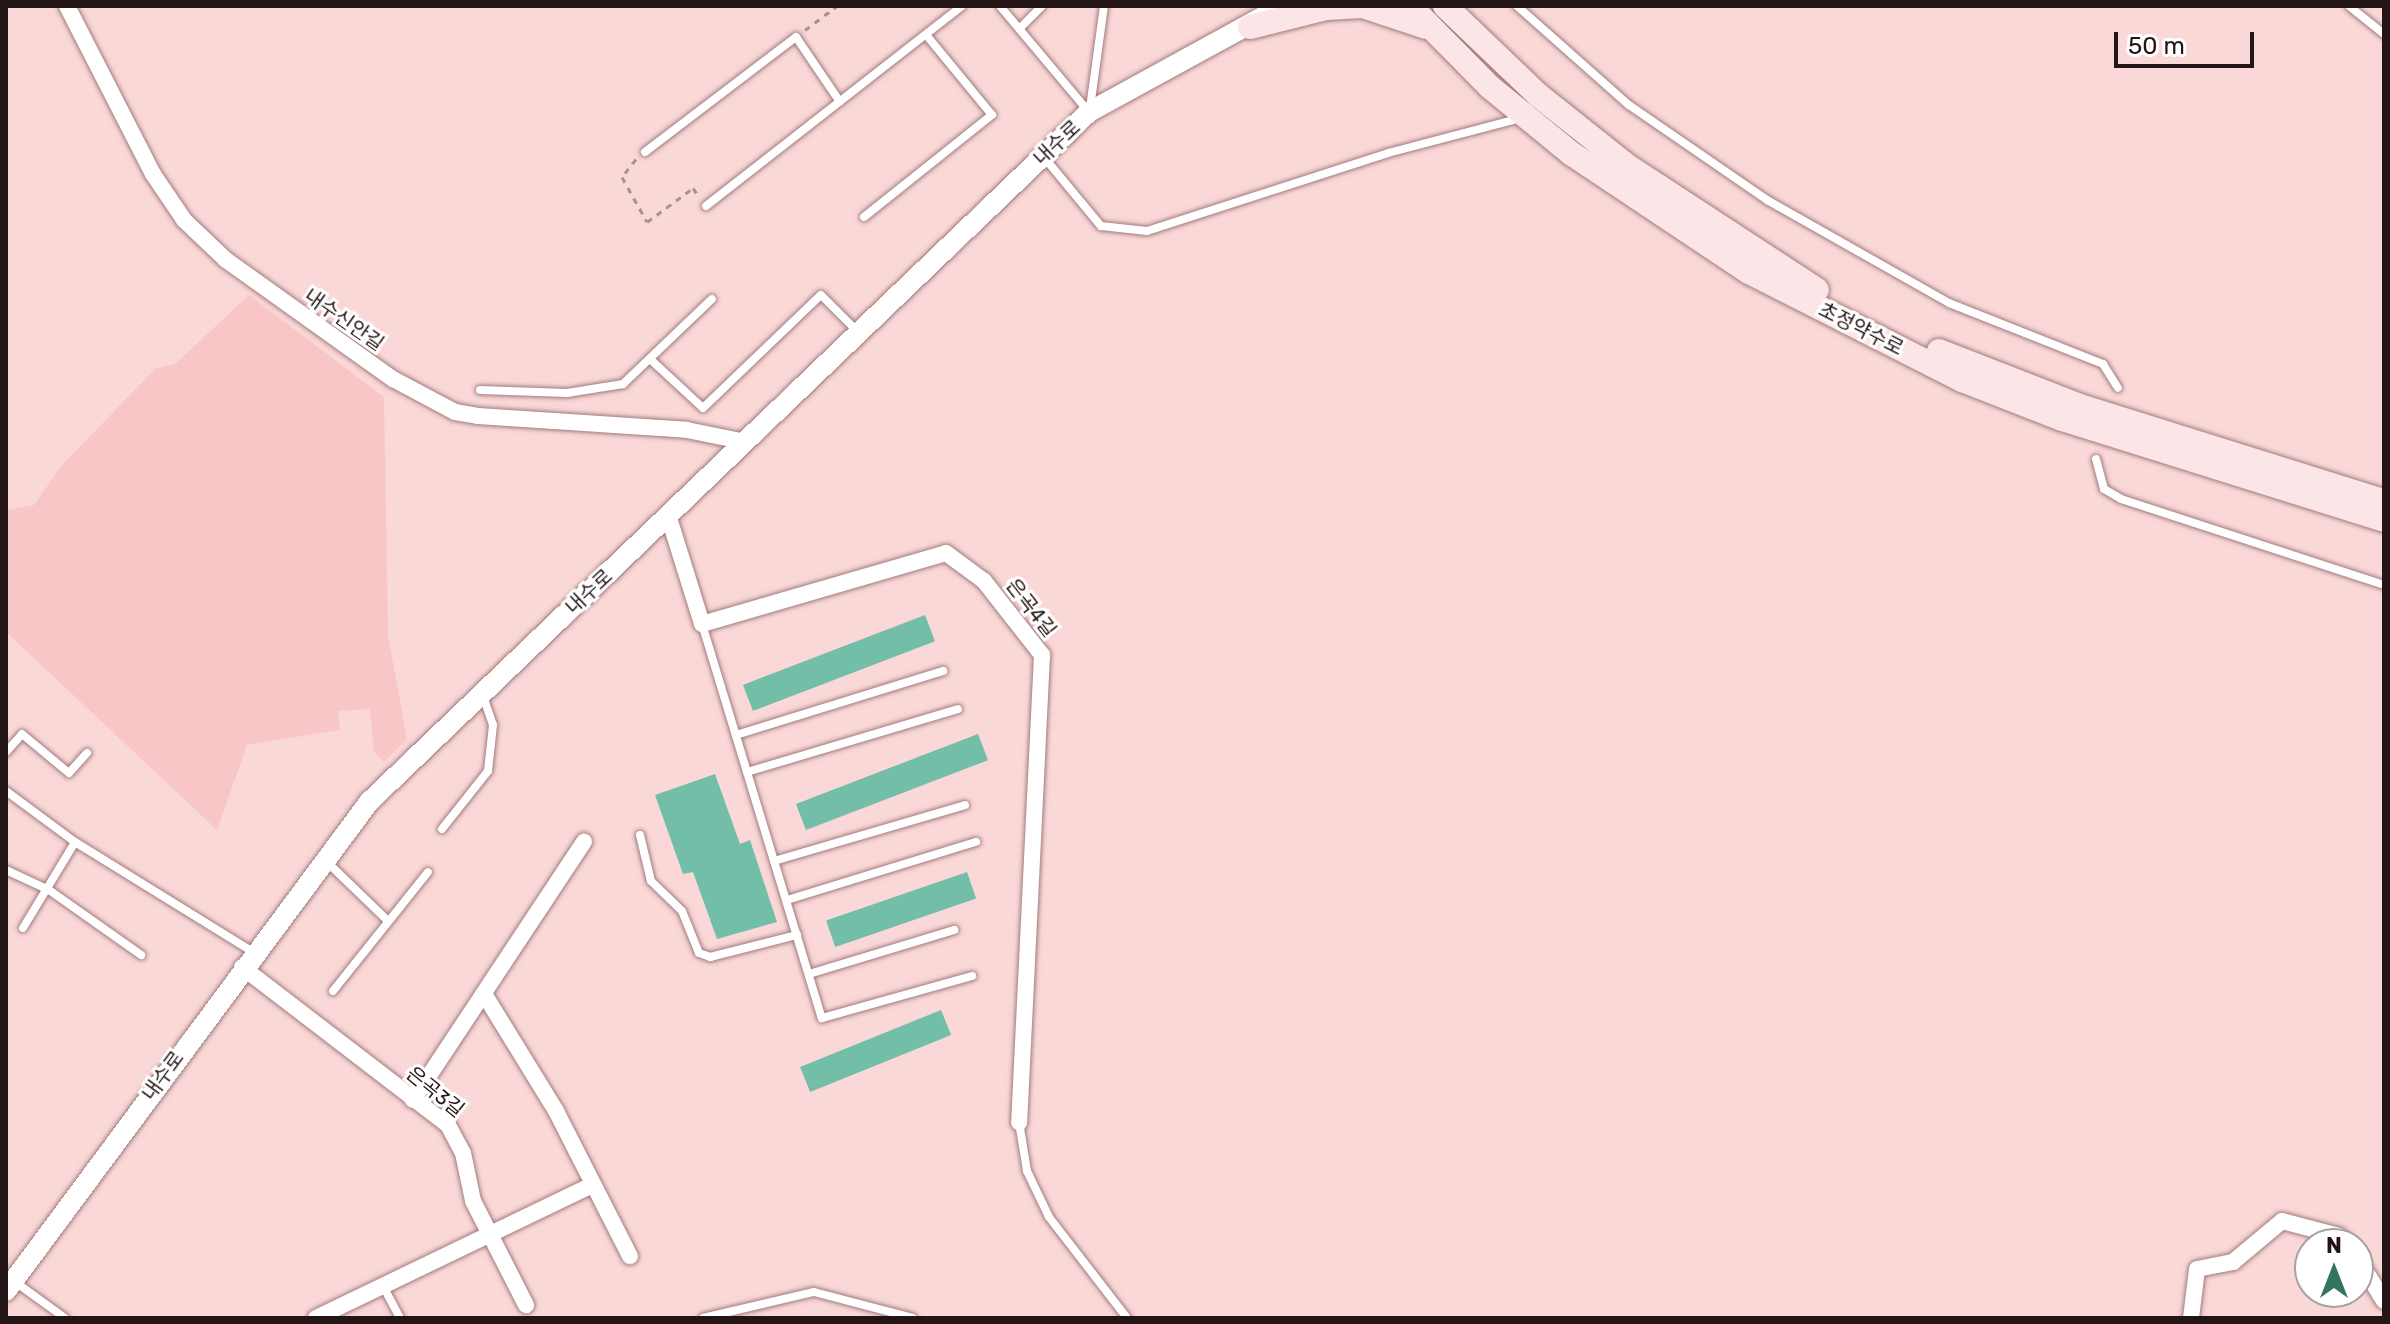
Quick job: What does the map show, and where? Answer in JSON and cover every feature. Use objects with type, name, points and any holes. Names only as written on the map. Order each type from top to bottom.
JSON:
[{"type":"main road","points":[[1250,27],[1266,6]]},
{"type":"main road","points":[[1250,27],[1326,8],[1363,6],[1431,29]]},
{"type":"main road","name":"초정약수로","points":[[1410,6],[1527,117],[1688,237],[1962,380],[2062,419],[2384,520]]},
{"type":"main road","name":"초정약수로","points":[[1445,6],[1538,95],[1690,212],[1875,321],[2080,406],[2384,501]]},
{"type":"main road","points":[[1457,6],[1468,28]]},
{"type":"street","name":"내수신안길","points":[[67,6],[153,174],[184,220],[226,260],[393,379],[455,412],[687,430],[741,441]]},
{"type":"street","name":"내수로","points":[[10,1286],[248,959],[369,802],[481,692],[669,518],[741,441],[1089,112],[1169,63],[1250,27],[1283,6]]},
{"type":"street","points":[[669,518],[702,624]]},
{"type":"street","name":"은곡4길","points":[[702,624],[946,553],[972,569],[1035,642],[1045,689],[1019,1122]]},
{"type":"street","points":[[413,1100],[486,997],[584,842]]},
{"type":"street","name":"은곡3길","points":[[248,959],[457,1137],[489,1235],[526,1305]]},
{"type":"street","points":[[486,997],[630,1256]]},
{"type":"street","points":[[316,1318],[592,1185]]},
{"type":"street","points":[[2191,1318],[2197,1269],[2233,1262],[2282,1221],[2309,1228]]},
{"type":"lane","points":[[706,206],[962,6]]},
{"type":"lane","points":[[1000,6],[1089,112]]},
{"type":"lane","points":[[1020,28],[1042,6]]},
{"type":"lane","points":[[1089,112],[1104,6]]},
{"type":"lane","points":[[1517,6],[1629,105],[1767,200],[1935,297],[2103,364],[2118,388]]},
{"type":"lane","points":[[2349,6],[2384,34]]},
{"type":"lane","points":[[864,217],[992,115],[927,36]]},
{"type":"lane","points":[[645,152],[796,37],[840,102]]},
{"type":"lane","points":[[1042,155],[1101,226],[1147,231],[1388,153],[1527,117]]},
{"type":"lane","points":[[650,359],[703,408],[821,295],[858,333]]},
{"type":"lane","points":[[480,390],[567,393],[623,384],[712,299]]},
{"type":"lane","points":[[2096,459],[2104,489],[2121,499],[2384,585]]},
{"type":"lane","points":[[702,624],[822,1018],[972,976]]},
{"type":"lane","points":[[736,735],[943,671]]},
{"type":"lane","points":[[442,829],[488,771],[493,725],[481,692]]},
{"type":"lane","points":[[747,772],[958,709]]},
{"type":"lane","points":[[6,752],[22,734],[69,773],[87,753]]},
{"type":"lane","points":[[6,791],[75,842],[248,959]]},
{"type":"lane","points":[[774,861],[965,805]]},
{"type":"lane","points":[[640,835],[651,881],[682,911],[699,953],[710,957],[797,935]]},
{"type":"lane","points":[[23,928],[49,890],[75,842]]},
{"type":"lane","points":[[787,900],[976,842]]},
{"type":"lane","points":[[323,858],[388,921]]},
{"type":"lane","points":[[6,870],[49,890],[141,955]]},
{"type":"lane","points":[[333,991],[428,872]]},
{"type":"lane","points":[[809,974],[954,930]]},
{"type":"lane","points":[[1019,1122],[1027,1171],[1049,1217],[1127,1318]]},
{"type":"lane","points":[[10,1286],[65,1318]]},
{"type":"lane","points":[[383,1286],[400,1318]]},
{"type":"lane","points":[[703,1318],[814,1292],[913,1318]]},
{"type":"path","points":[[796,37],[837,6]]},
{"type":"path","points":[[645,152],[622,177],[647,222],[693,188],[706,206]]},
{"type":"shaded area","points":[[249,295],[384,397],[388,635],[407,739],[384,762],[374,752],[370,709],[338,711],[340,730],[247,745],[217,830],[6,632],[6,510],[34,505],[62,465],[156,368],[175,364]]},
{"type":"building","points":[[925,615],[935,641],[753,711],[743,685]]},
{"type":"building","points":[[978,734],[988,760],[806,830],[796,804]]},
{"type":"building","points":[[715,774],[740,844],[750,840],[777,922],[717,939],[693,872],[683,874],[655,795]]},
{"type":"building","points":[[967,872],[976,898],[835,947],[826,921]]},
{"type":"building","points":[[941,1010],[951,1035],[810,1092],[800,1067]]}]
